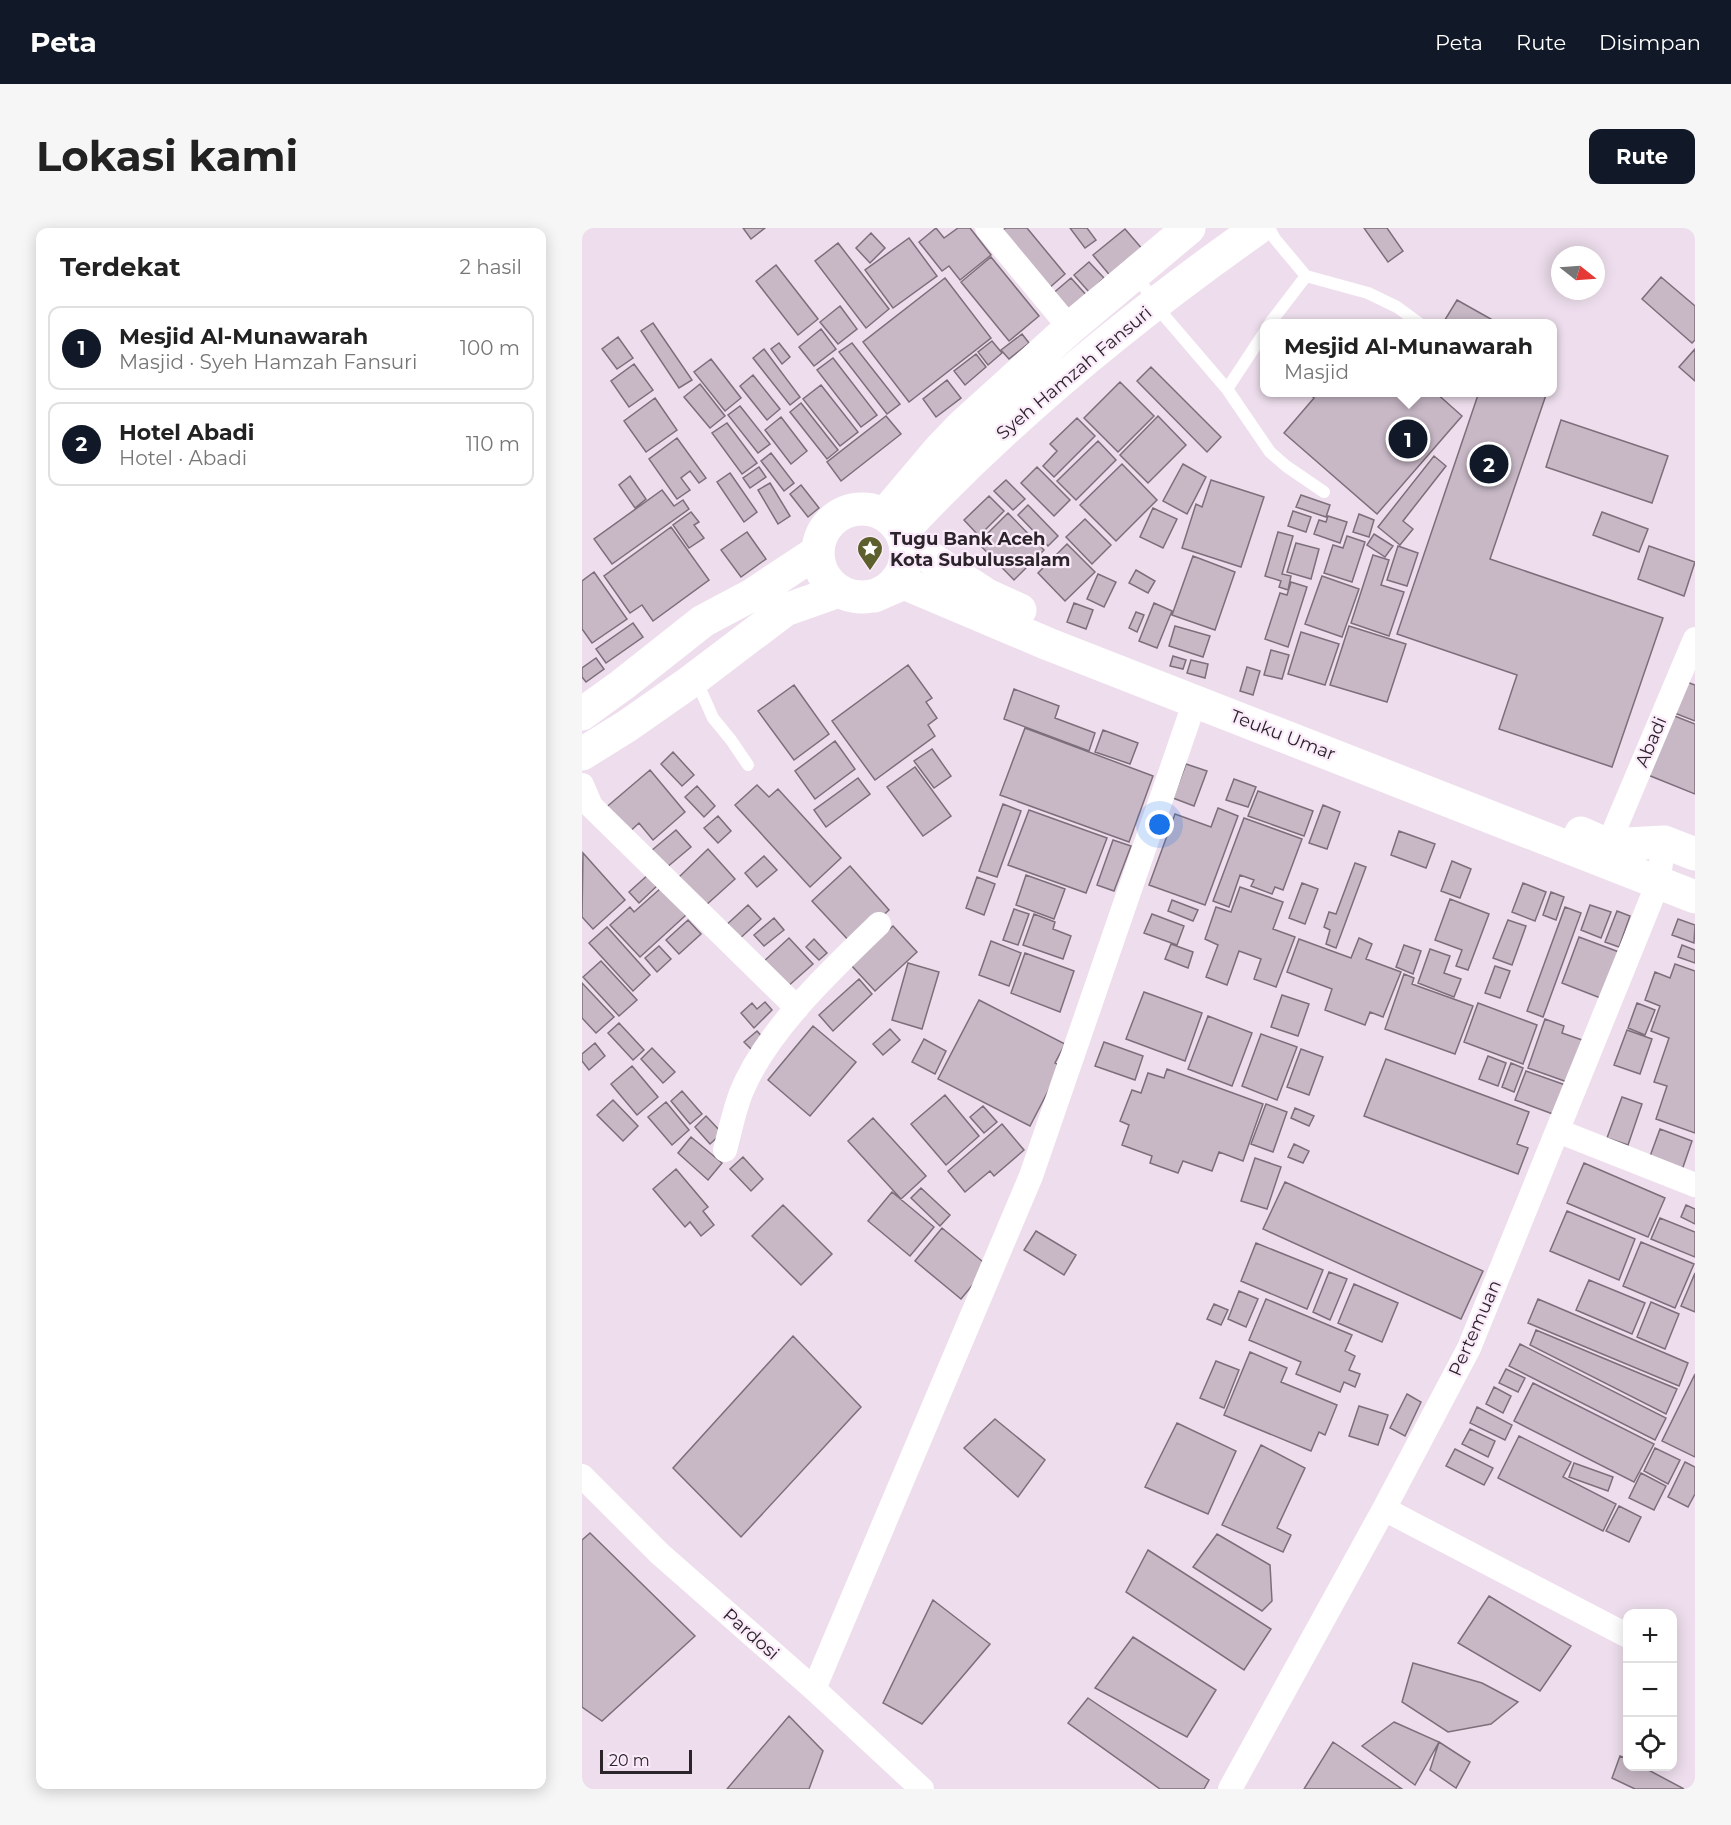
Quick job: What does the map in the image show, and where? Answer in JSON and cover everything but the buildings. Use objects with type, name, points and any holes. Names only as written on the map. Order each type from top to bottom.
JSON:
[{"type":"main road","name":"Syeh Hamzah Fansuri","points":[[874,596],[887,589],[898,578],[905,563],[898,531],[962,426],[1070,328],[1189,228]]},
{"type":"main road","name":"Syeh Hamzah Fansuri","points":[[898,531],[984,449],[1105,343],[1258,228]]},
{"type":"main road","points":[[874,596],[856,597],[839,591],[826,579],[821,570],[818,552],[824,530],[840,513],[863,508],[987,595],[1112,652],[1352,745],[1445,775],[1608,845],[1664,842],[1695,854]]},
{"type":"main road","points":[[582,714],[704,621],[752,595],[818,552]]},
{"type":"main road","name":"Teuku Umar","points":[[874,596],[904,583],[1048,644],[1695,897]]},
{"type":"main road","points":[[582,754],[690,682],[785,610],[839,591]]},
{"type":"street","points":[[987,228],[1070,328]]},
{"type":"street","name":"Abadi","points":[[1608,845],[1695,639]]},
{"type":"street","points":[[814,1689],[1031,1176],[1195,701]]},
{"type":"street","points":[[582,785],[591,806],[797,1008]]},
{"type":"street","name":"Pertemuan","points":[[1230,1789],[1384,1509],[1469,1348],[1658,883],[1664,842]]},
{"type":"street","points":[[725,1150],[741,1092],[767,1046],[797,1008],[838,963],[879,924]]},
{"type":"street","points":[[1558,1131],[1695,1185]]},
{"type":"street","name":"Pardosi","points":[[582,1476],[660,1554],[814,1689],[922,1789]]},
{"type":"street","points":[[1384,1509],[1623,1633]]},
{"type":"lane","points":[[1269,228],[1275,239],[1306,276],[1368,293],[1397,307],[1413,319]]},
{"type":"lane","points":[[1136,272],[1155,305],[1227,389],[1270,452],[1324,492]]},
{"type":"lane","points":[[1274,319],[1306,276]]},
{"type":"lane","points":[[1227,389],[1260,339]]},
{"type":"lane","points":[[690,682],[698,682],[713,718],[748,765]]},
{"type":"place","name":"Mesjid Al-Munawarah","points":[[1408,439]]},
{"type":"place","name":"Hotel Abadi","points":[[1489,464]]},
{"type":"place","name":"Tugu Bank Aceh Kota Subulussalam","points":[[870,572]]}]
